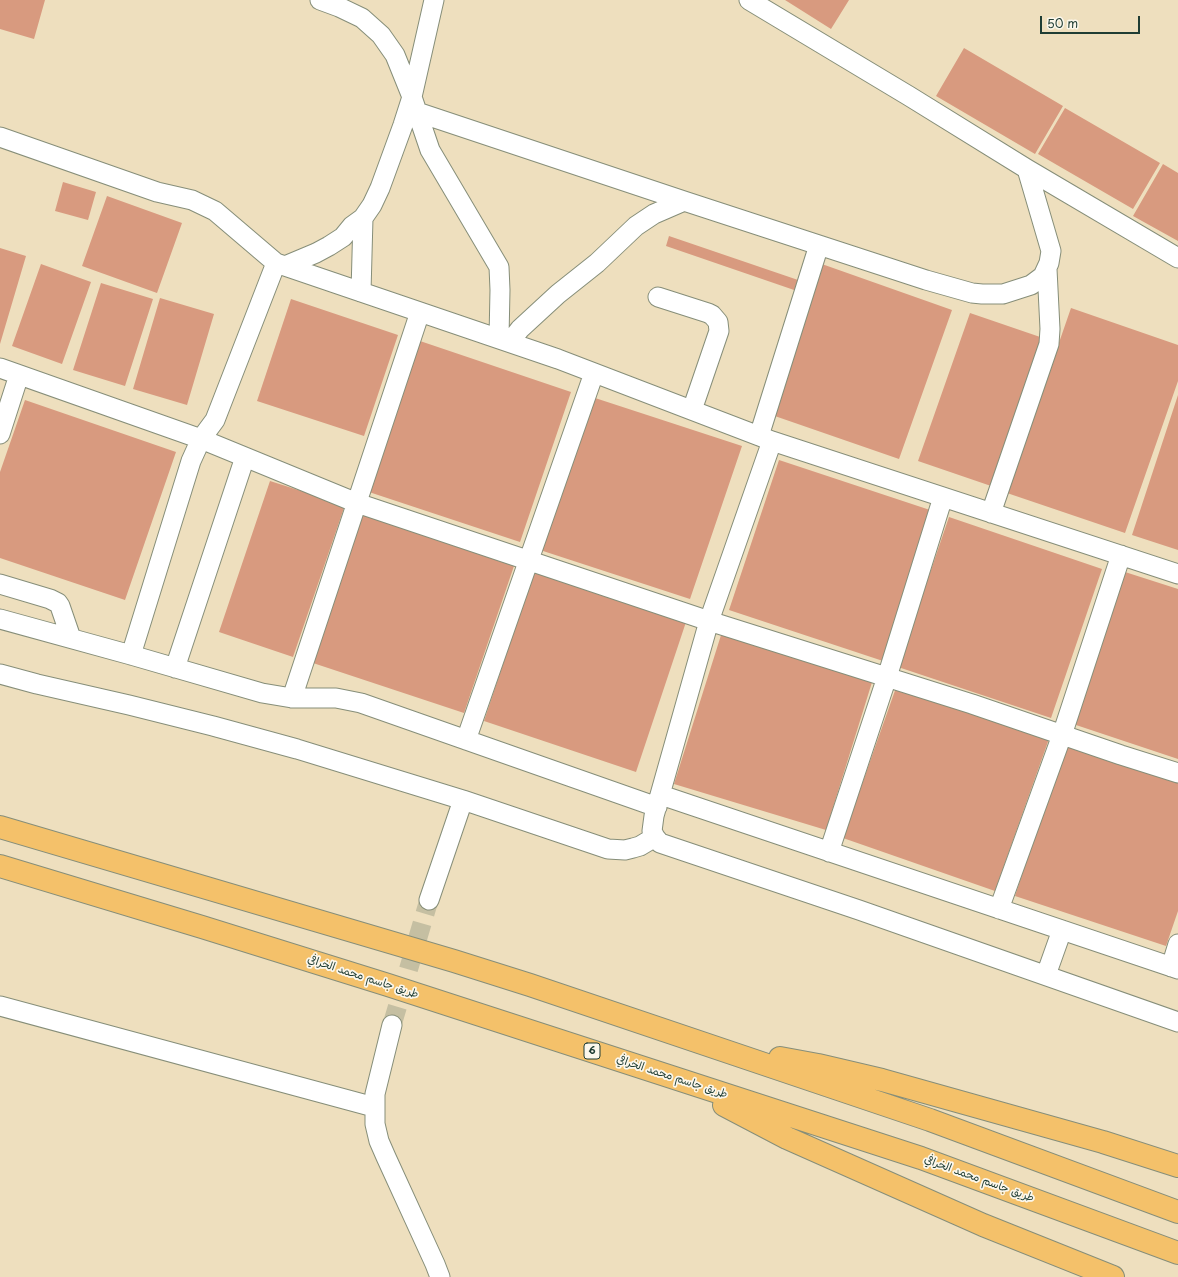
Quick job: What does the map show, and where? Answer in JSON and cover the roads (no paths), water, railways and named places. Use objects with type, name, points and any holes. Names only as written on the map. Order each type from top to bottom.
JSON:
[{"type":"highway","points":[[0,827],[454,961],[530,985],[930,1120],[1178,1212]]},
{"type":"highway","name":"طريق جاسم محمد الخرافي","points":[[0,866],[299,957],[921,1158],[1178,1253]]},
{"type":"highway","points":[[720,1049],[818,1065],[882,1080],[1103,1142],[1178,1166]]},
{"type":"highway","points":[[670,1076],[787,1138],[983,1225],[1113,1277]]},
{"type":"street","points":[[320,0],[362,18],[381,35],[395,55],[430,150],[498,267],[505,340]]},
{"type":"street","points":[[280,264],[316,253],[329,246],[343,237],[352,226],[363,218],[372,205],[414,104],[434,0]]},
{"type":"street","points":[[749,0],[1027,169],[1178,258]]},
{"type":"street","points":[[414,104],[684,201],[926,280],[972,293],[1003,294],[1031,285],[1043,276],[1047,269],[1051,257],[1051,250],[1027,169]]},
{"type":"street","points":[[0,137],[157,192],[198,203],[215,211],[280,264],[505,340],[765,439],[1178,574]]},
{"type":"street","points":[[505,340],[520,329],[558,294],[597,263],[636,226],[654,214],[684,201]]},
{"type":"street","points":[[361,292],[363,218]]},
{"type":"street","points":[[819,245],[765,439],[709,621],[654,816],[652,832],[654,837],[660,843],[1046,975],[1178,1022]]},
{"type":"street","points":[[131,655],[191,461],[201,439],[215,420],[280,264]]},
{"type":"street","points":[[992,513],[1049,344],[1047,269]]},
{"type":"street","points":[[658,297],[708,313],[718,322],[719,331],[692,410]]},
{"type":"street","points":[[292,698],[420,312]]},
{"type":"street","points":[[0,368],[201,439],[356,503],[709,621],[972,704],[1178,773]]},
{"type":"street","points":[[466,740],[530,561],[594,373]]},
{"type":"street","points":[[0,434],[19,375]]},
{"type":"street","points":[[175,668],[245,457]]},
{"type":"street","points":[[829,852],[888,677],[943,497]]},
{"type":"street","points":[[999,909],[1062,735],[1121,555]]},
{"type":"street","points":[[0,584],[54,600],[60,606],[71,638]]},
{"type":"street","points":[[0,618],[262,694],[292,698],[336,698],[361,703],[466,740],[659,801],[829,852],[1174,968],[1178,944]]},
{"type":"street","points":[[0,674],[213,726],[297,749],[463,800],[608,849],[625,850],[633,848],[640,846],[654,837]]},
{"type":"street","points":[[430,900],[463,800]]},
{"type":"street","points":[[1046,975],[1062,930]]},
{"type":"street","points":[[0,1006],[374,1107]]},
{"type":"street","points":[[392,1025],[377,1081],[374,1107],[375,1124],[379,1141],[440,1277]]},
{"type":"tunnel","points":[[392,1025],[429,900]]}]
